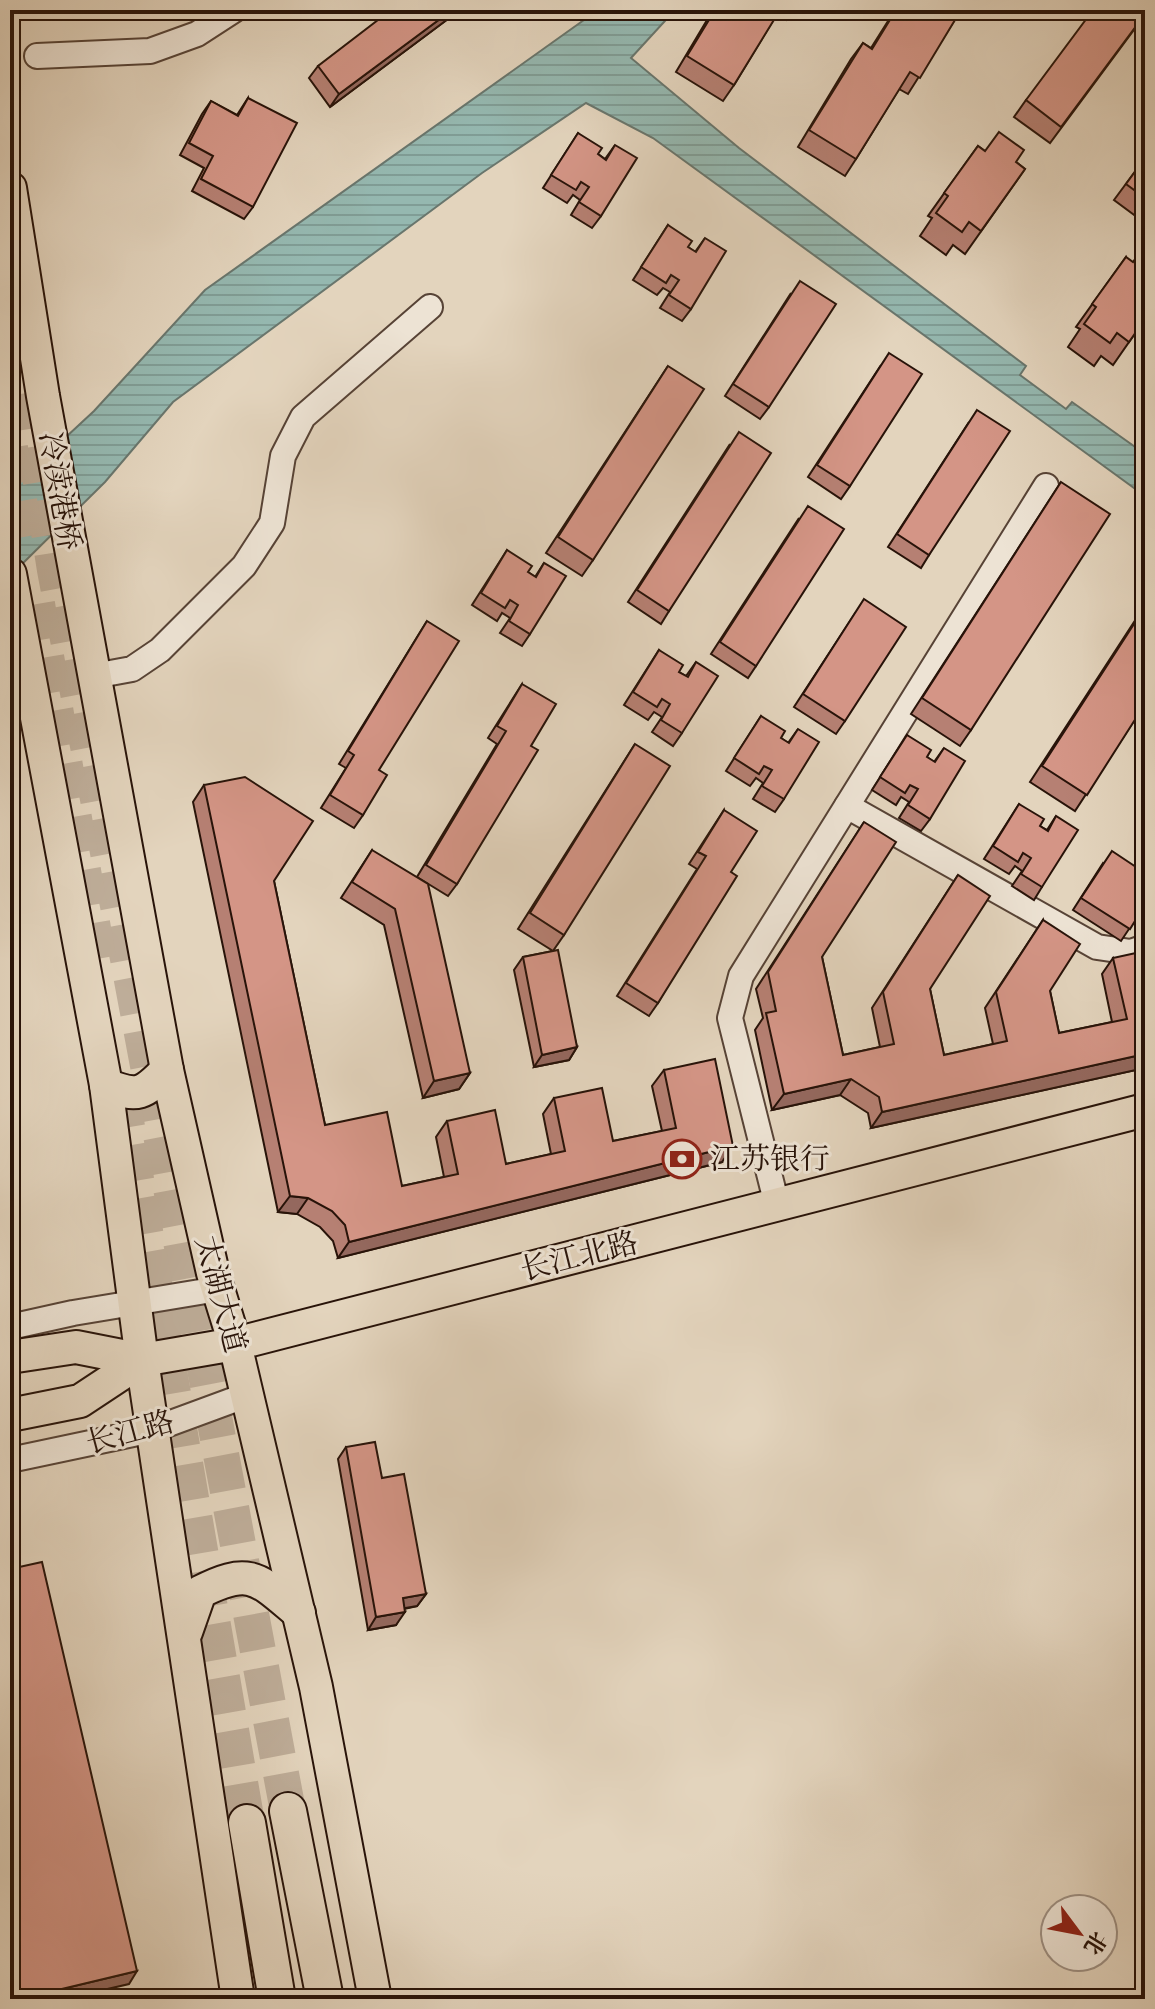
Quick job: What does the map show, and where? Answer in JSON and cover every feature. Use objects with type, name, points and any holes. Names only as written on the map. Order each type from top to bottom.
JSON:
[{"type":"highway","points":[[288,1811],[325,1999]]},
{"type":"highway","points":[[247,1823],[277,1999]]},
{"type":"main road","name":"冷渎港桥","points":[[10,188],[77,586]]},
{"type":"main road","points":[[10,574],[106,1085],[152,1430],[238,1999]]},
{"type":"main road","name":"太湖大道","points":[[77,586],[167,1070],[316,1687],[375,1999]]},
{"type":"main road","points":[[106,1085],[129,1094],[146,1091],[167,1070]]},
{"type":"main road","name":"长江北路","points":[[10,1357],[76,1347],[142,1360],[235,1344],[1145,1110]]},
{"type":"main road","name":"长江路","points":[[10,1415],[80,1401],[142,1360]]},
{"type":"main road","points":[[184,1638],[200,1592],[230,1577],[260,1580],[299,1613]]},
{"type":"lane","points":[[37,56],[150,51],[197,34],[234,10]]},
{"type":"lane","points":[[94,676],[132,669],[160,650],[244,566],[272,523],[283,456],[303,417],[430,307]]},
{"type":"lane","points":[[777,1205],[730,1018],[741,976],[1046,486]]},
{"type":"lane","points":[[847,806],[1097,947],[1131,952],[1145,947]]},
{"type":"lane","points":[[10,1327],[218,1289]]},
{"type":"lane","name":"长江路","points":[[10,1460],[152,1430],[247,1395]]},
{"type":"water","points":[[598,10],[675,10],[631,58],[739,148],[1026,366],[1020,375],[1066,409],[1072,402],[1145,454],[1145,496],[653,138],[586,103],[482,173],[173,402],[105,482],[10,576],[10,489],[94,411],[205,290]]},
{"type":"building","points":[[391,10],[452,10],[339,94],[318,66]]},
{"type":"building","points":[[715,10],[780,10],[734,85],[687,56]]},
{"type":"building","points":[[896,10],[961,10],[920,78],[910,72],[856,159],[809,130],[863,43],[872,49]]},
{"type":"building","points":[[1093,10],[1145,10],[1145,14],[1061,127],[1026,100]]},
{"type":"building","points":[[248,98],[297,123],[253,207],[201,179],[213,156],[189,143],[211,101],[238,116]]},
{"type":"building","points":[[999,132],[1024,150],[1016,162],[1025,169],[981,231],[969,222],[962,232],[936,213],[948,196],[944,193],[978,146],[985,151]]},
{"type":"building","points":[[578,133],[602,148],[598,154],[606,160],[615,145],[637,158],[601,216],[579,202],[589,187],[581,182],[576,190],[551,175]]},
{"type":"building","points":[[1145,158],[1145,198],[1126,184]]},
{"type":"building","points":[[668,225],[692,241],[688,247],[696,252],[705,238],[726,251],[691,309],[669,295],[679,280],[671,275],[666,283],[641,267]]},
{"type":"building","points":[[1145,245],[1145,319],[1129,342],[1117,333],[1110,343],[1084,324],[1096,307],[1092,304],[1126,257],[1133,262]]},
{"type":"building","points":[[800,281],[836,304],[769,407],[733,384]]},
{"type":"building","points":[[889,353],[922,374],[850,486],[817,465]]},
{"type":"building","points":[[668,366],[704,389],[593,560],[558,537]]},
{"type":"building","points":[[977,410],[1010,431],[929,555],[897,534]]},
{"type":"building","points":[[739,432],[771,453],[669,611],[637,590]]},
{"type":"building","points":[[1061,482],[1110,514],[971,730],[922,698]]},
{"type":"building","points":[[808,506],[844,529],[756,666],[720,642]]},
{"type":"building","points":[[507,550],[532,566],[528,572],[536,577],[544,563],[566,576],[530,634],[509,621],[518,605],[510,600],[505,608],[481,593]]},
{"type":"building","points":[[864,599],[906,627],[845,721],[803,694]]},
{"type":"building","points":[[1145,607],[1145,704],[1087,795],[1042,766]]},
{"type":"building","points":[[427,621],[459,641],[379,770],[387,775],[363,815],[330,795],[354,755],[348,751]]},
{"type":"building","points":[[659,650],[683,665],[679,672],[688,677],[696,662],[718,676],[682,733],[661,720],[670,704],[662,699],[657,707],[633,692]]},
{"type":"building","points":[[522,684],[556,704],[531,746],[538,750],[457,884],[426,865],[506,731],[497,726]]},
{"type":"building","points":[[761,716],[785,731],[781,738],[789,743],[798,729],[819,742],[784,799],[762,786],[772,770],[764,766],[759,774],[734,758]]},
{"type":"building","points":[[907,735],[931,750],[927,757],[935,762],[944,748],[965,761],[930,819],[908,805],[918,789],[910,785],[905,793],[880,777]]},
{"type":"building","points":[[635,744],[670,766],[564,935],[530,913]]},
{"type":"building","points":[[245,777],[313,821],[274,881],[325,1125],[387,1112],[402,1186],[458,1174],[447,1121],[495,1110],[506,1164],[565,1151],[554,1098],[602,1088],[613,1141],[676,1128],[664,1070],[715,1059],[733,1146],[349,1242],[345,1225],[332,1211],[308,1198],[290,1196],[204,785]]},
{"type":"building","points":[[1019,804],[1044,819],[1040,826],[1048,831],[1056,816],[1078,830],[1042,887],[1021,874],[1031,858],[1023,853],[1018,862],[993,846]]},
{"type":"building","points":[[724,810],[757,831],[731,872],[737,876],[658,1003],[626,983],[706,856],[698,852]]},
{"type":"building","points":[[864,822],[896,842],[822,957],[843,1055],[894,1044],[883,992],[958,875],[990,896],[930,989],[944,1055],[1007,1041],[996,992],[1043,920],[1080,944],[1050,991],[1059,1033],[1127,1019],[1113,958],[1145,951],[1145,1054],[882,1112],[879,1097],[851,1079],[784,1094],[766,1013],[776,1011],[768,972]]},
{"type":"building","points":[[372,850],[428,884],[470,1073],[434,1081],[395,909],[352,882]]},
{"type":"building","points":[[1112,851],[1145,873],[1145,905],[1130,929],[1081,898]]},
{"type":"building","points":[[558,950],[577,1047],[542,1055],[523,957]]},
{"type":"building","points":[[10,1138],[19,1143],[10,1157]]},
{"type":"building","points":[[375,1442],[382,1478],[404,1474],[426,1594],[403,1598],[405,1612],[376,1617],[346,1447]]},
{"type":"building","points":[[42,1562],[137,1971],[10,1999],[10,1569]]},
{"type":"tunnel","points":[[27,393],[55,570],[288,1811]]},
{"type":"tunnel","points":[[10,448],[26,541]]},
{"type":"tunnel","points":[[37,604],[101,975]]},
{"type":"tunnel","points":[[121,1092],[247,1823]]},
{"type":"place","name":"江苏银行","points":[[682,1159]]}]
